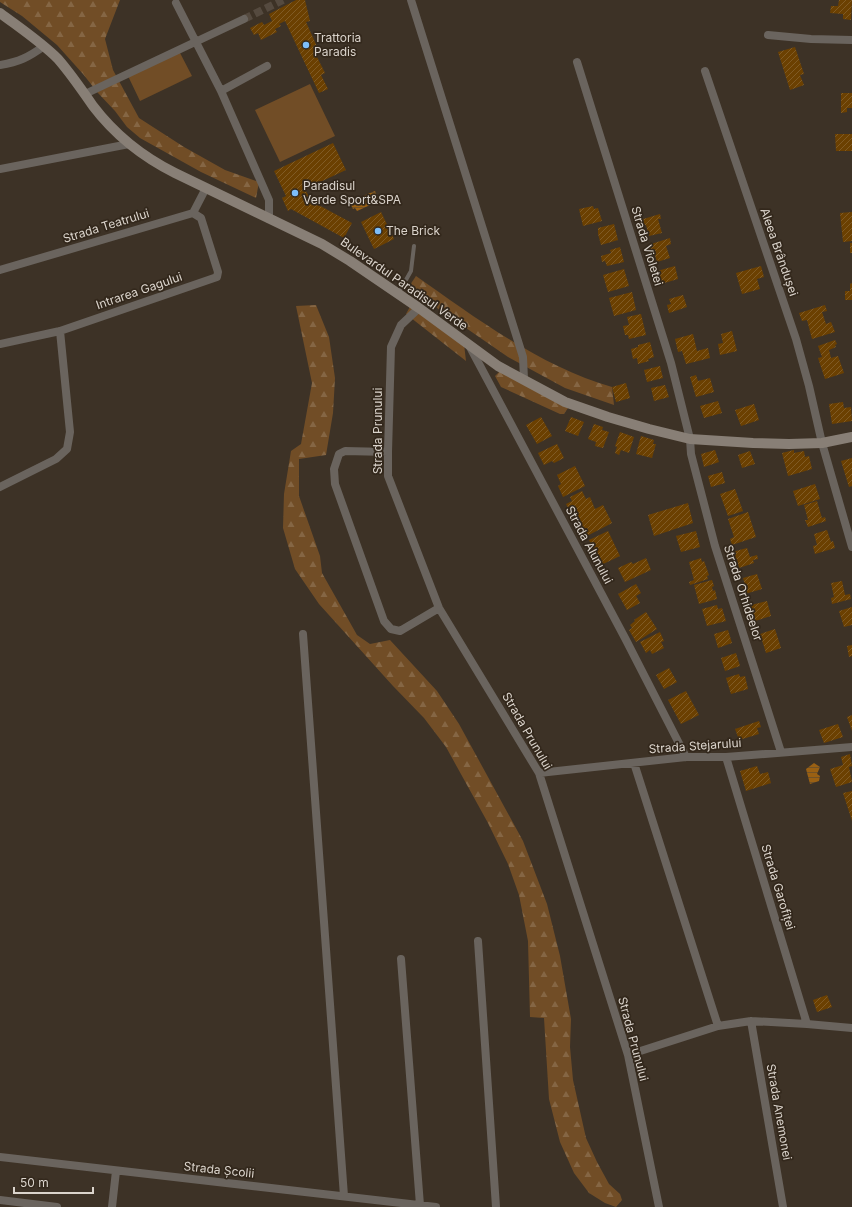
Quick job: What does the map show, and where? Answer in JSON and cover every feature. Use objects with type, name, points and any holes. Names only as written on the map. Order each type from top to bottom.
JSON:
[{"type":"street","points":[[411,0],[523,357],[524,379]]},
{"type":"street","points":[[176,3],[221,91],[269,200],[269,219]]},
{"type":"street","name":"Bulevardul Paradisul Verde","points":[[0,13],[44,46],[70,73],[98,112],[118,135],[159,165],[322,244],[350,261],[419,308],[498,366],[565,402],[642,427],[690,439],[775,444],[822,443],[852,437]]},
{"type":"street","points":[[85,94],[244,19]]},
{"type":"street","points":[[768,35],[811,39],[852,40]]},
{"type":"street","points":[[0,65],[15,63],[31,56],[44,46]]},
{"type":"street","name":"Strada Violetei","points":[[577,62],[671,363],[690,439]]},
{"type":"street","points":[[221,91],[267,66]]},
{"type":"street","name":"Aleea Brândușei","points":[[705,71],[796,339],[809,386],[822,443]]},
{"type":"street","points":[[0,169],[129,144]]},
{"type":"street","points":[[193,213],[206,188]]},
{"type":"street","name":"Strada Teatrului","points":[[0,270],[193,213]]},
{"type":"street","name":"Intrarea Gagului","points":[[0,344],[60,331],[217,276],[218,272],[201,218],[193,213]]},
{"type":"street","name":"Strada Prunului","points":[[419,308],[401,325],[391,347],[388,476],[439,608],[539,773],[628,1055],[659,1207]]},
{"type":"street","points":[[0,487],[56,459],[67,449],[70,432],[60,331]]},
{"type":"street","name":"Strada Alunului","points":[[470,346],[686,757]]},
{"type":"street","name":"Strada Orhideelor","points":[[690,439],[691,454],[715,546],[780,752]]},
{"type":"street","points":[[822,443],[852,547]]},
{"type":"street","points":[[388,452],[346,451],[340,454],[334,469],[335,484],[384,621],[391,629],[400,631],[439,608]]},
{"type":"street","points":[[303,634],[344,1196]]},
{"type":"street","name":"Strada Stejarului","points":[[539,773],[686,757],[726,757],[852,747]]},
{"type":"street","name":"Strada Garofiței","points":[[726,757],[807,1024]]},
{"type":"street","points":[[634,763],[718,1026]]},
{"type":"street","points":[[478,941],[496,1207]]},
{"type":"street","points":[[401,959],[415,1205]]},
{"type":"street","points":[[628,1055],[718,1026],[751,1021],[852,1028]]},
{"type":"street","name":"Strada Anemonei","points":[[751,1021],[783,1207]]},
{"type":"street","name":"Strada Școlii","points":[[0,1157],[436,1207]]},
{"type":"street","points":[[112,1207],[116,1171]]},
{"type":"street","points":[[0,1200],[57,1207]]},
{"type":"lane","points":[[398,294],[411,272],[414,246]]},
{"type":"green space","points":[[0,0],[120,0],[105,39],[113,70],[139,118],[184,147],[225,170],[259,182],[256,198],[201,172],[140,138],[127,127],[115,111],[57,45],[22,16],[0,2]]},
{"type":"green space","points":[[179,51],[192,76],[140,101],[128,76]]},
{"type":"green space","points":[[310,84],[335,136],[280,162],[255,110]]},
{"type":"green space","points":[[416,276],[510,340],[560,367],[612,387],[614,405],[565,388],[508,357],[408,288]]},
{"type":"green space","points":[[412,303],[464,344],[466,361],[406,314]]},
{"type":"green space","points":[[316,305],[329,337],[335,378],[333,413],[326,455],[299,459],[299,496],[320,556],[322,573],[357,635],[370,644],[390,640],[437,691],[459,724],[523,841],[547,904],[560,956],[571,1019],[570,1047],[573,1080],[586,1138],[609,1184],[620,1194],[622,1200],[616,1207],[605,1203],[589,1193],[574,1173],[560,1142],[549,1099],[544,1018],[530,1017],[528,941],[519,895],[508,864],[488,823],[446,747],[424,718],[319,604],[295,569],[283,528],[284,494],[291,451],[301,444],[312,383],[296,306]]},
{"type":"green space","points":[[500,371],[568,408],[564,414],[560,414],[501,387],[495,376]]},
{"type":"shaded area","points":[[375,191],[379,201],[357,211],[355,208],[353,209],[351,205],[353,204],[351,201]]},
{"type":"shaded area","points":[[814,763],[820,767],[817,774],[820,776],[819,781],[810,784],[806,769]]},
{"type":"building","name":"Trattoria Paradis","points":[[296,0],[305,0],[310,21],[306,22],[319,51],[315,53],[325,73],[321,75],[328,89],[319,93],[285,21],[279,24],[281,26],[275,29],[277,32],[261,40],[258,33],[254,35],[250,28],[262,22],[264,25],[272,21],[269,14]]},
{"type":"building","points":[[839,0],[852,0],[851,20],[843,19],[843,14],[830,13],[831,6],[838,6]]},
{"type":"building","points":[[795,47],[804,74],[800,75],[804,85],[790,90],[778,52]]},
{"type":"building","points":[[841,93],[852,93],[852,108],[847,108],[847,112],[841,113]]},
{"type":"building","points":[[835,134],[852,134],[852,151],[836,151]]},
{"type":"building","name":"Paradisul Verde Sport&SPA","points":[[333,143],[346,170],[305,189],[311,201],[352,223],[344,238],[291,209],[288,211],[282,198],[286,196],[274,171]]},
{"type":"building","points":[[593,206],[594,209],[598,208],[602,221],[583,226],[579,209]]},
{"type":"building","name":"The Brick","points":[[381,212],[394,239],[374,249],[361,222]]},
{"type":"building","points":[[852,212],[852,241],[843,242],[840,213]]},
{"type":"building","points":[[660,214],[661,219],[658,219],[662,233],[649,236],[646,225],[642,226],[640,220]]},
{"type":"building","points":[[614,224],[618,240],[601,245],[598,228]]},
{"type":"building","points":[[670,238],[671,244],[666,246],[670,258],[657,262],[653,249],[649,250],[648,245]]},
{"type":"building","points":[[850,243],[852,243],[852,253],[850,253]]},
{"type":"building","points":[[620,247],[624,262],[607,266],[605,261],[602,262],[601,256],[611,253],[610,250]]},
{"type":"building","points":[[675,266],[678,279],[661,284],[657,271]]},
{"type":"building","points":[[761,266],[764,277],[757,279],[760,289],[742,294],[736,273]]},
{"type":"building","points":[[624,269],[629,286],[608,292],[603,275]]},
{"type":"building","points":[[852,283],[852,300],[845,300],[845,291],[850,291],[850,284]]},
{"type":"building","points":[[632,292],[636,310],[614,316],[609,298]]},
{"type":"building","points":[[683,295],[687,307],[669,313],[667,305],[671,304],[669,299]]},
{"type":"building","points":[[825,305],[827,311],[822,312],[826,324],[831,322],[835,332],[812,339],[807,320],[802,321],[799,313]]},
{"type":"building","points":[[641,314],[646,335],[629,339],[628,335],[625,335],[623,326],[629,325],[627,317]]},
{"type":"building","points":[[732,331],[737,351],[720,355],[718,344],[723,343],[721,334]]},
{"type":"building","points":[[693,334],[697,351],[708,348],[710,358],[686,364],[682,351],[678,352],[675,339]]},
{"type":"building","points":[[835,340],[837,344],[835,345],[836,347],[829,350],[831,358],[838,356],[844,373],[825,379],[818,358],[822,357],[818,346]]},
{"type":"building","points":[[650,342],[654,357],[648,359],[649,361],[638,364],[637,358],[633,359],[631,349],[638,347],[638,345]]},
{"type":"building","points":[[660,366],[663,378],[647,382],[644,370]]},
{"type":"building","points":[[696,375],[698,381],[710,378],[714,392],[696,397],[690,377]]},
{"type":"building","points":[[626,383],[630,398],[616,402],[612,387]]},
{"type":"building","points":[[665,385],[669,397],[654,401],[651,388]]},
{"type":"building","points":[[718,401],[722,413],[704,418],[700,406]]},
{"type":"building","points":[[843,402],[844,408],[851,407],[852,421],[832,424],[829,404]]},
{"type":"building","points":[[754,404],[759,420],[741,426],[735,410]]},
{"type":"building","points":[[541,417],[552,436],[537,444],[526,425]]},
{"type":"building","points":[[571,417],[584,422],[578,436],[565,431]]},
{"type":"building","points":[[594,424],[603,427],[602,430],[609,432],[603,448],[595,446],[596,442],[588,439]]},
{"type":"building","points":[[620,432],[634,437],[629,453],[621,450],[619,455],[615,453],[617,447],[615,446]]},
{"type":"building","points":[[641,436],[654,440],[653,444],[656,444],[652,458],[636,454]]},
{"type":"building","points":[[557,444],[564,458],[554,463],[552,461],[544,465],[538,453]]},
{"type":"building","points":[[715,450],[719,462],[704,467],[701,454]]},
{"type":"building","points":[[794,450],[794,453],[804,451],[805,457],[809,456],[812,469],[788,476],[782,453]]},
{"type":"building","points":[[750,451],[755,464],[742,468],[738,455]]},
{"type":"building","points":[[852,458],[852,486],[849,487],[841,461]]},
{"type":"building","points":[[575,466],[585,486],[563,497],[558,486],[561,484],[557,475]]},
{"type":"building","points":[[722,472],[725,483],[711,487],[708,476]]},
{"type":"building","points":[[815,484],[820,499],[798,506],[793,491]]},
{"type":"building","points":[[735,489],[743,511],[728,516],[720,494]]},
{"type":"building","points":[[582,491],[586,499],[590,497],[595,509],[603,505],[612,523],[583,538],[566,504],[572,501],[570,497]]},
{"type":"building","points":[[817,501],[822,518],[825,517],[826,521],[808,527],[805,520],[808,520],[804,505]]},
{"type":"building","points":[[688,503],[693,523],[654,536],[648,515]]},
{"type":"building","points":[[748,512],[756,537],[732,545],[730,539],[734,537],[728,519]]},
{"type":"building","points":[[827,530],[831,542],[833,541],[835,548],[815,554],[813,546],[817,545],[814,534]]},
{"type":"building","points":[[608,531],[620,556],[601,565],[589,540]]},
{"type":"building","points":[[696,531],[700,547],[681,552],[676,536]]},
{"type":"building","points":[[747,548],[750,557],[757,555],[758,559],[753,560],[754,563],[739,568],[737,559],[734,559],[732,552]]},
{"type":"building","points":[[646,558],[651,570],[625,582],[618,568],[631,562],[633,564]]},
{"type":"building","points":[[701,558],[702,562],[704,561],[709,575],[707,576],[708,579],[690,585],[689,582],[694,580],[689,562]]},
{"type":"building","points":[[757,574],[762,589],[745,594],[742,586],[745,585],[743,578]]},
{"type":"building","points":[[712,580],[714,586],[712,587],[713,591],[715,590],[717,599],[699,604],[694,585]]},
{"type":"building","points":[[842,581],[845,595],[850,594],[851,599],[832,604],[831,598],[834,597],[831,583]]},
{"type":"building","points":[[636,584],[641,593],[636,596],[640,603],[627,610],[618,594]]},
{"type":"building","points":[[767,601],[771,616],[755,621],[753,614],[750,615],[747,606]]},
{"type":"building","points":[[717,605],[718,609],[722,608],[726,621],[707,626],[702,609]]},
{"type":"building","points":[[852,607],[852,625],[844,627],[839,611]]},
{"type":"building","points":[[646,612],[657,629],[636,642],[629,630],[632,628],[630,625],[635,621],[634,620]]},
{"type":"building","points":[[775,629],[781,648],[766,653],[760,634]]},
{"type":"building","points":[[728,630],[732,643],[718,648],[714,634]]},
{"type":"building","points":[[660,632],[664,641],[661,642],[664,648],[652,654],[650,650],[646,653],[640,642]]},
{"type":"building","points":[[852,645],[852,656],[849,657],[847,646]]},
{"type":"building","points":[[736,653],[740,666],[725,671],[721,658]]},
{"type":"building","points":[[669,668],[677,682],[664,689],[656,675]]},
{"type":"building","points":[[739,674],[740,677],[745,676],[748,689],[731,694],[726,678]]},
{"type":"building","points":[[686,691],[699,715],[681,724],[668,700]]},
{"type":"building","points":[[852,715],[852,731],[847,717]]},
{"type":"building","points":[[759,721],[761,727],[757,728],[759,734],[739,740],[735,729]]},
{"type":"building","points":[[838,724],[843,737],[824,743],[819,730]]},
{"type":"building","points":[[850,754],[852,766],[849,767],[852,782],[836,787],[830,769],[843,765],[841,757]]},
{"type":"building","points":[[757,766],[760,774],[768,772],[771,783],[746,791],[740,771]]},
{"type":"building","points":[[852,791],[852,821],[843,793]]},
{"type":"building","points":[[827,995],[832,1007],[817,1012],[813,1000]]},
{"type":"tunnel","points":[[244,19],[283,0]]},
{"type":"place","name":"Trattoria Paradis","points":[[306,45]]},
{"type":"place","name":"Paradisul Verde Sport&SPA","points":[[295,193]]},
{"type":"place","name":"The Brick","points":[[378,231]]}]
